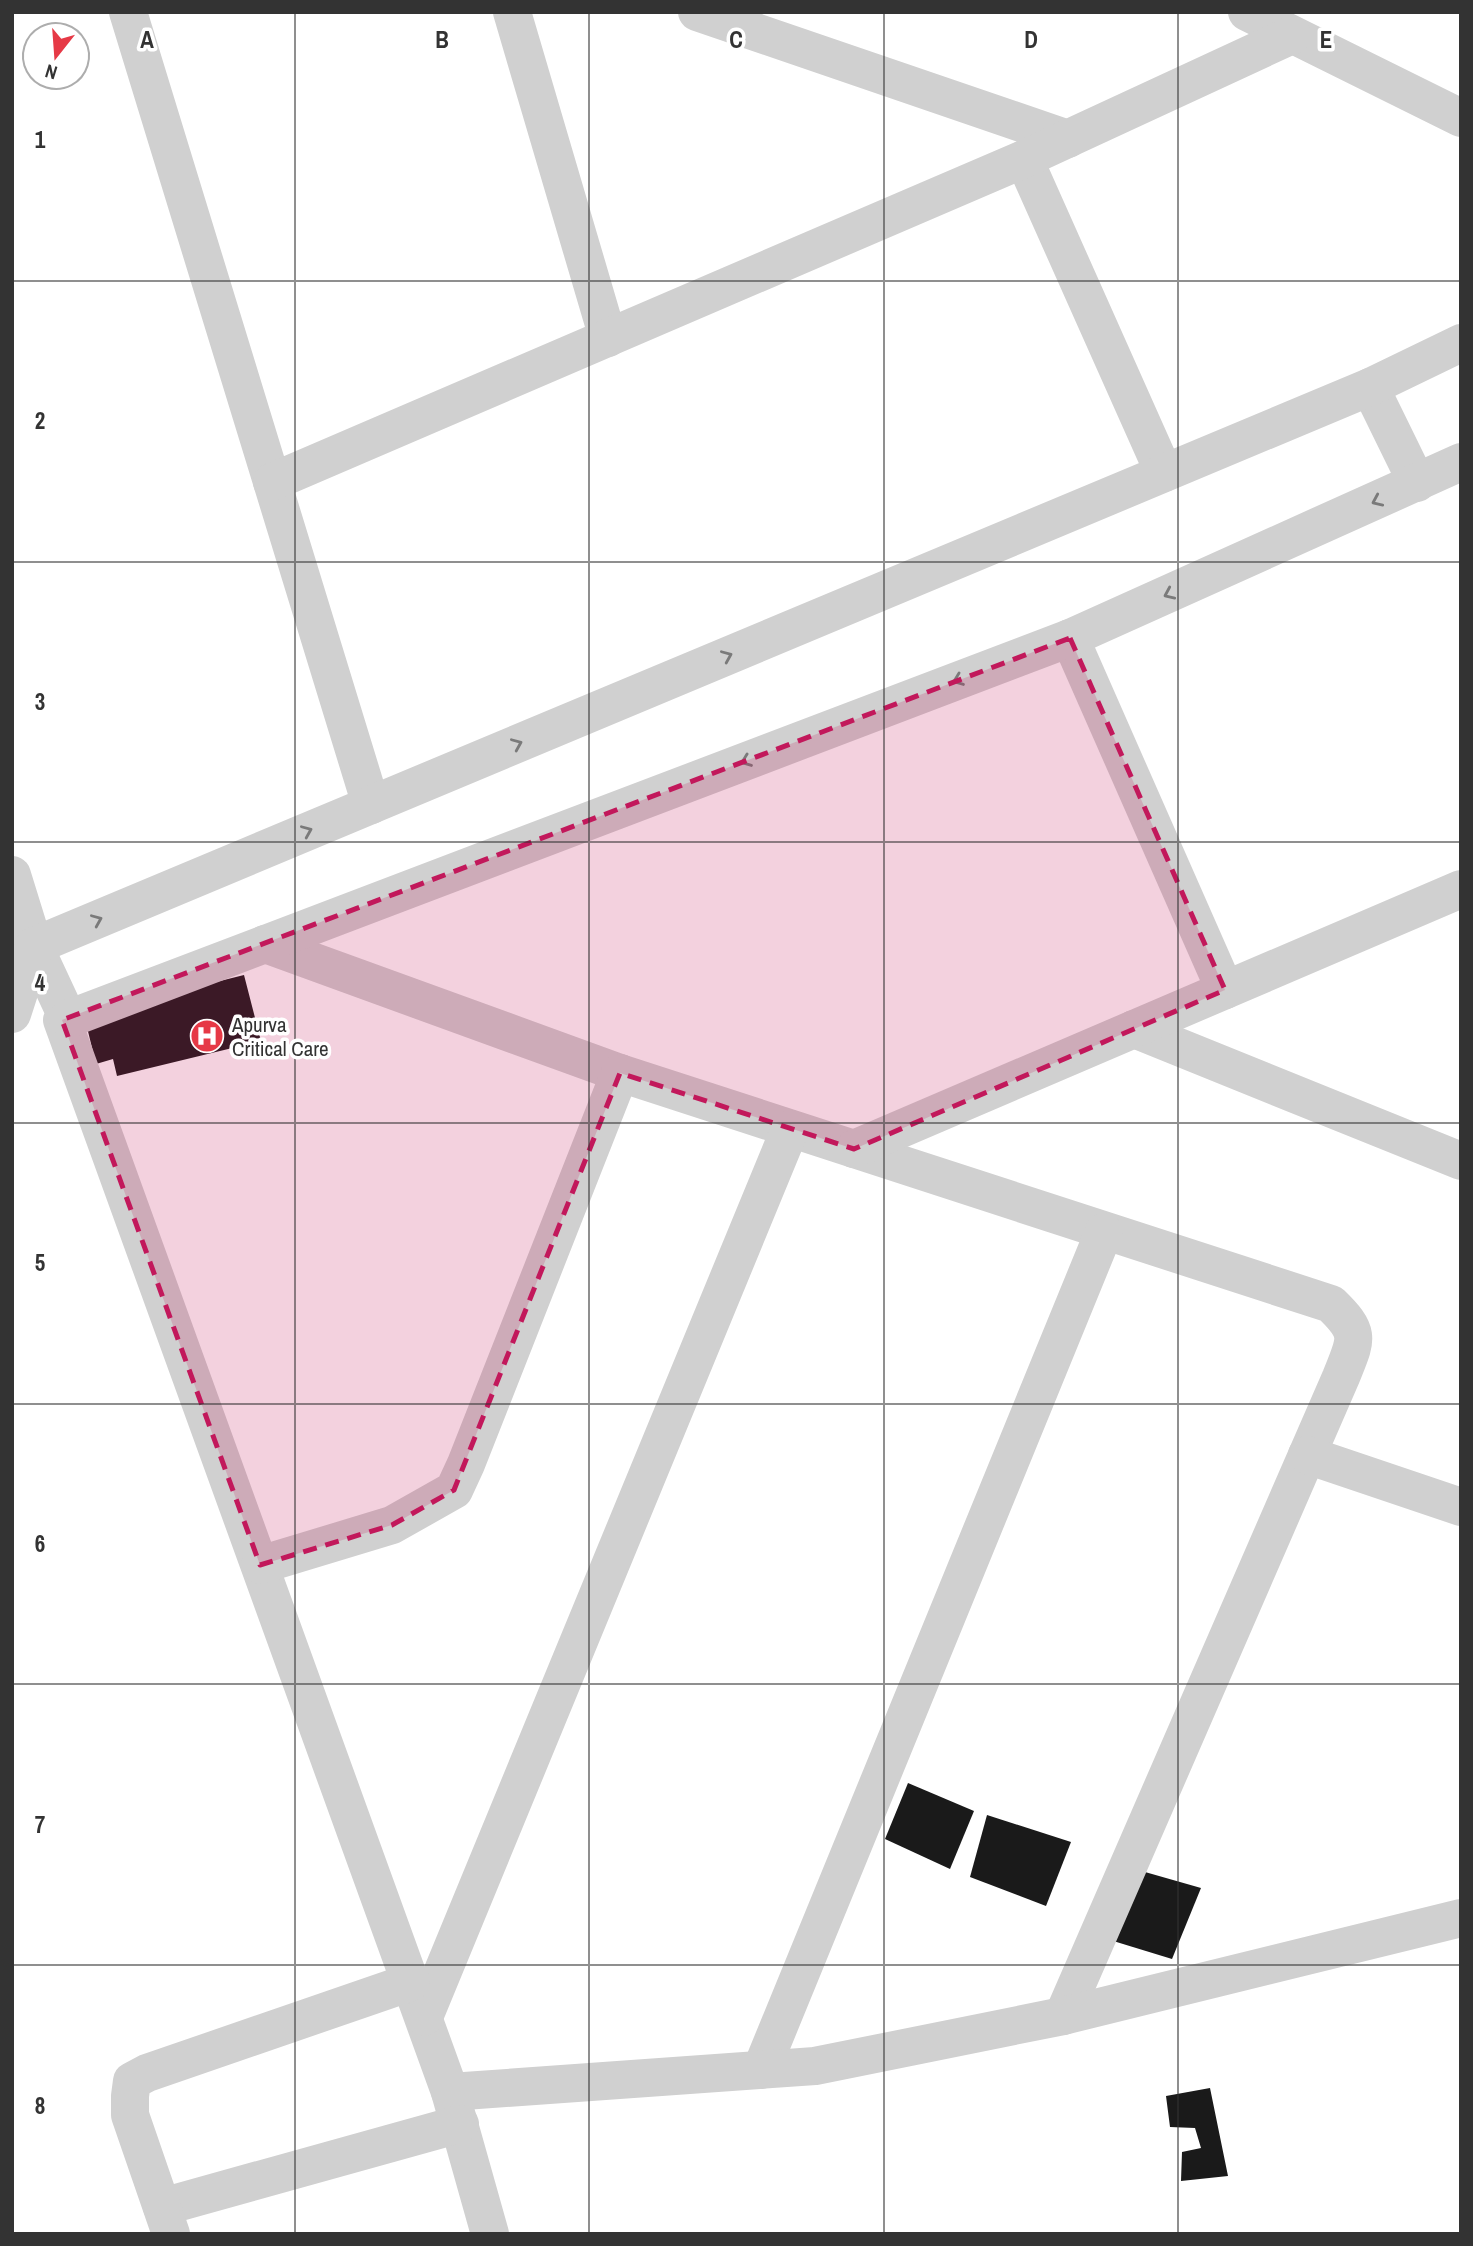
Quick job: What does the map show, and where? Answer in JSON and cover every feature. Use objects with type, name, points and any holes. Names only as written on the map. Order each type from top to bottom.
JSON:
[{"type":"street","points":[[128,12],[371,805]]},
{"type":"street","points":[[512,12],[608,338]]},
{"type":"street","points":[[697,12],[1068,139]]},
{"type":"street","points":[[1247,12],[1461,118]]},
{"type":"street","points":[[272,482],[1024,159],[1292,35]]},
{"type":"street","points":[[1024,159],[1164,473]]},
{"type":"street","points":[[12,1014],[34,946],[1370,387],[1461,343]]},
{"type":"street","points":[[1370,387],[1417,483]]},
{"type":"street","points":[[490,2234],[455,2108],[418,1999],[62,1020],[1070,638],[1461,462]]},
{"type":"street","points":[[1070,638],[1226,990]]},
{"type":"street","points":[[12,875],[34,946],[68,1019]]},
{"type":"street","points":[[854,1149],[1461,889]]},
{"type":"street","points":[[265,944],[620,1073],[1331,1304],[1350,1322],[1354,1344],[1063,2016]]},
{"type":"street","points":[[1134,1030],[1461,1161]]},
{"type":"street","points":[[260,1565],[392,1525],[454,1490],[620,1073]]},
{"type":"street","points":[[418,1999],[790,1129]]},
{"type":"street","points":[[761,2070],[1104,1232]]},
{"type":"street","points":[[1307,1455],[1461,1507]]},
{"type":"street","points":[[418,1999],[147,2073],[132,2081],[130,2115],[166,2220],[455,2108],[761,2070],[815,2066],[1063,2016],[1461,1917]]},
{"type":"highlighted area","points":[[1070,638],[1225,990],[854,1149],[620,1073],[454,1490],[392,1525],[260,1565],[62,1020]]},
{"type":"building","points":[[244,975],[261,1041],[117,1076],[113,1059],[96,1064],[84,1015]]},
{"type":"building","points":[[908,1783],[974,1811],[950,1869],[885,1839]]},
{"type":"building","points":[[987,1815],[1071,1842],[1046,1906],[970,1877]]},
{"type":"building","points":[[1138,1870],[1201,1888],[1172,1959],[1110,1940]]},
{"type":"building","points":[[1210,2088],[1228,2176],[1181,2181],[1182,2152],[1201,2148],[1195,2128],[1170,2127],[1166,2096]]},
{"type":"place","name":"Apurva Critical Care","points":[[207,1036]]}]
